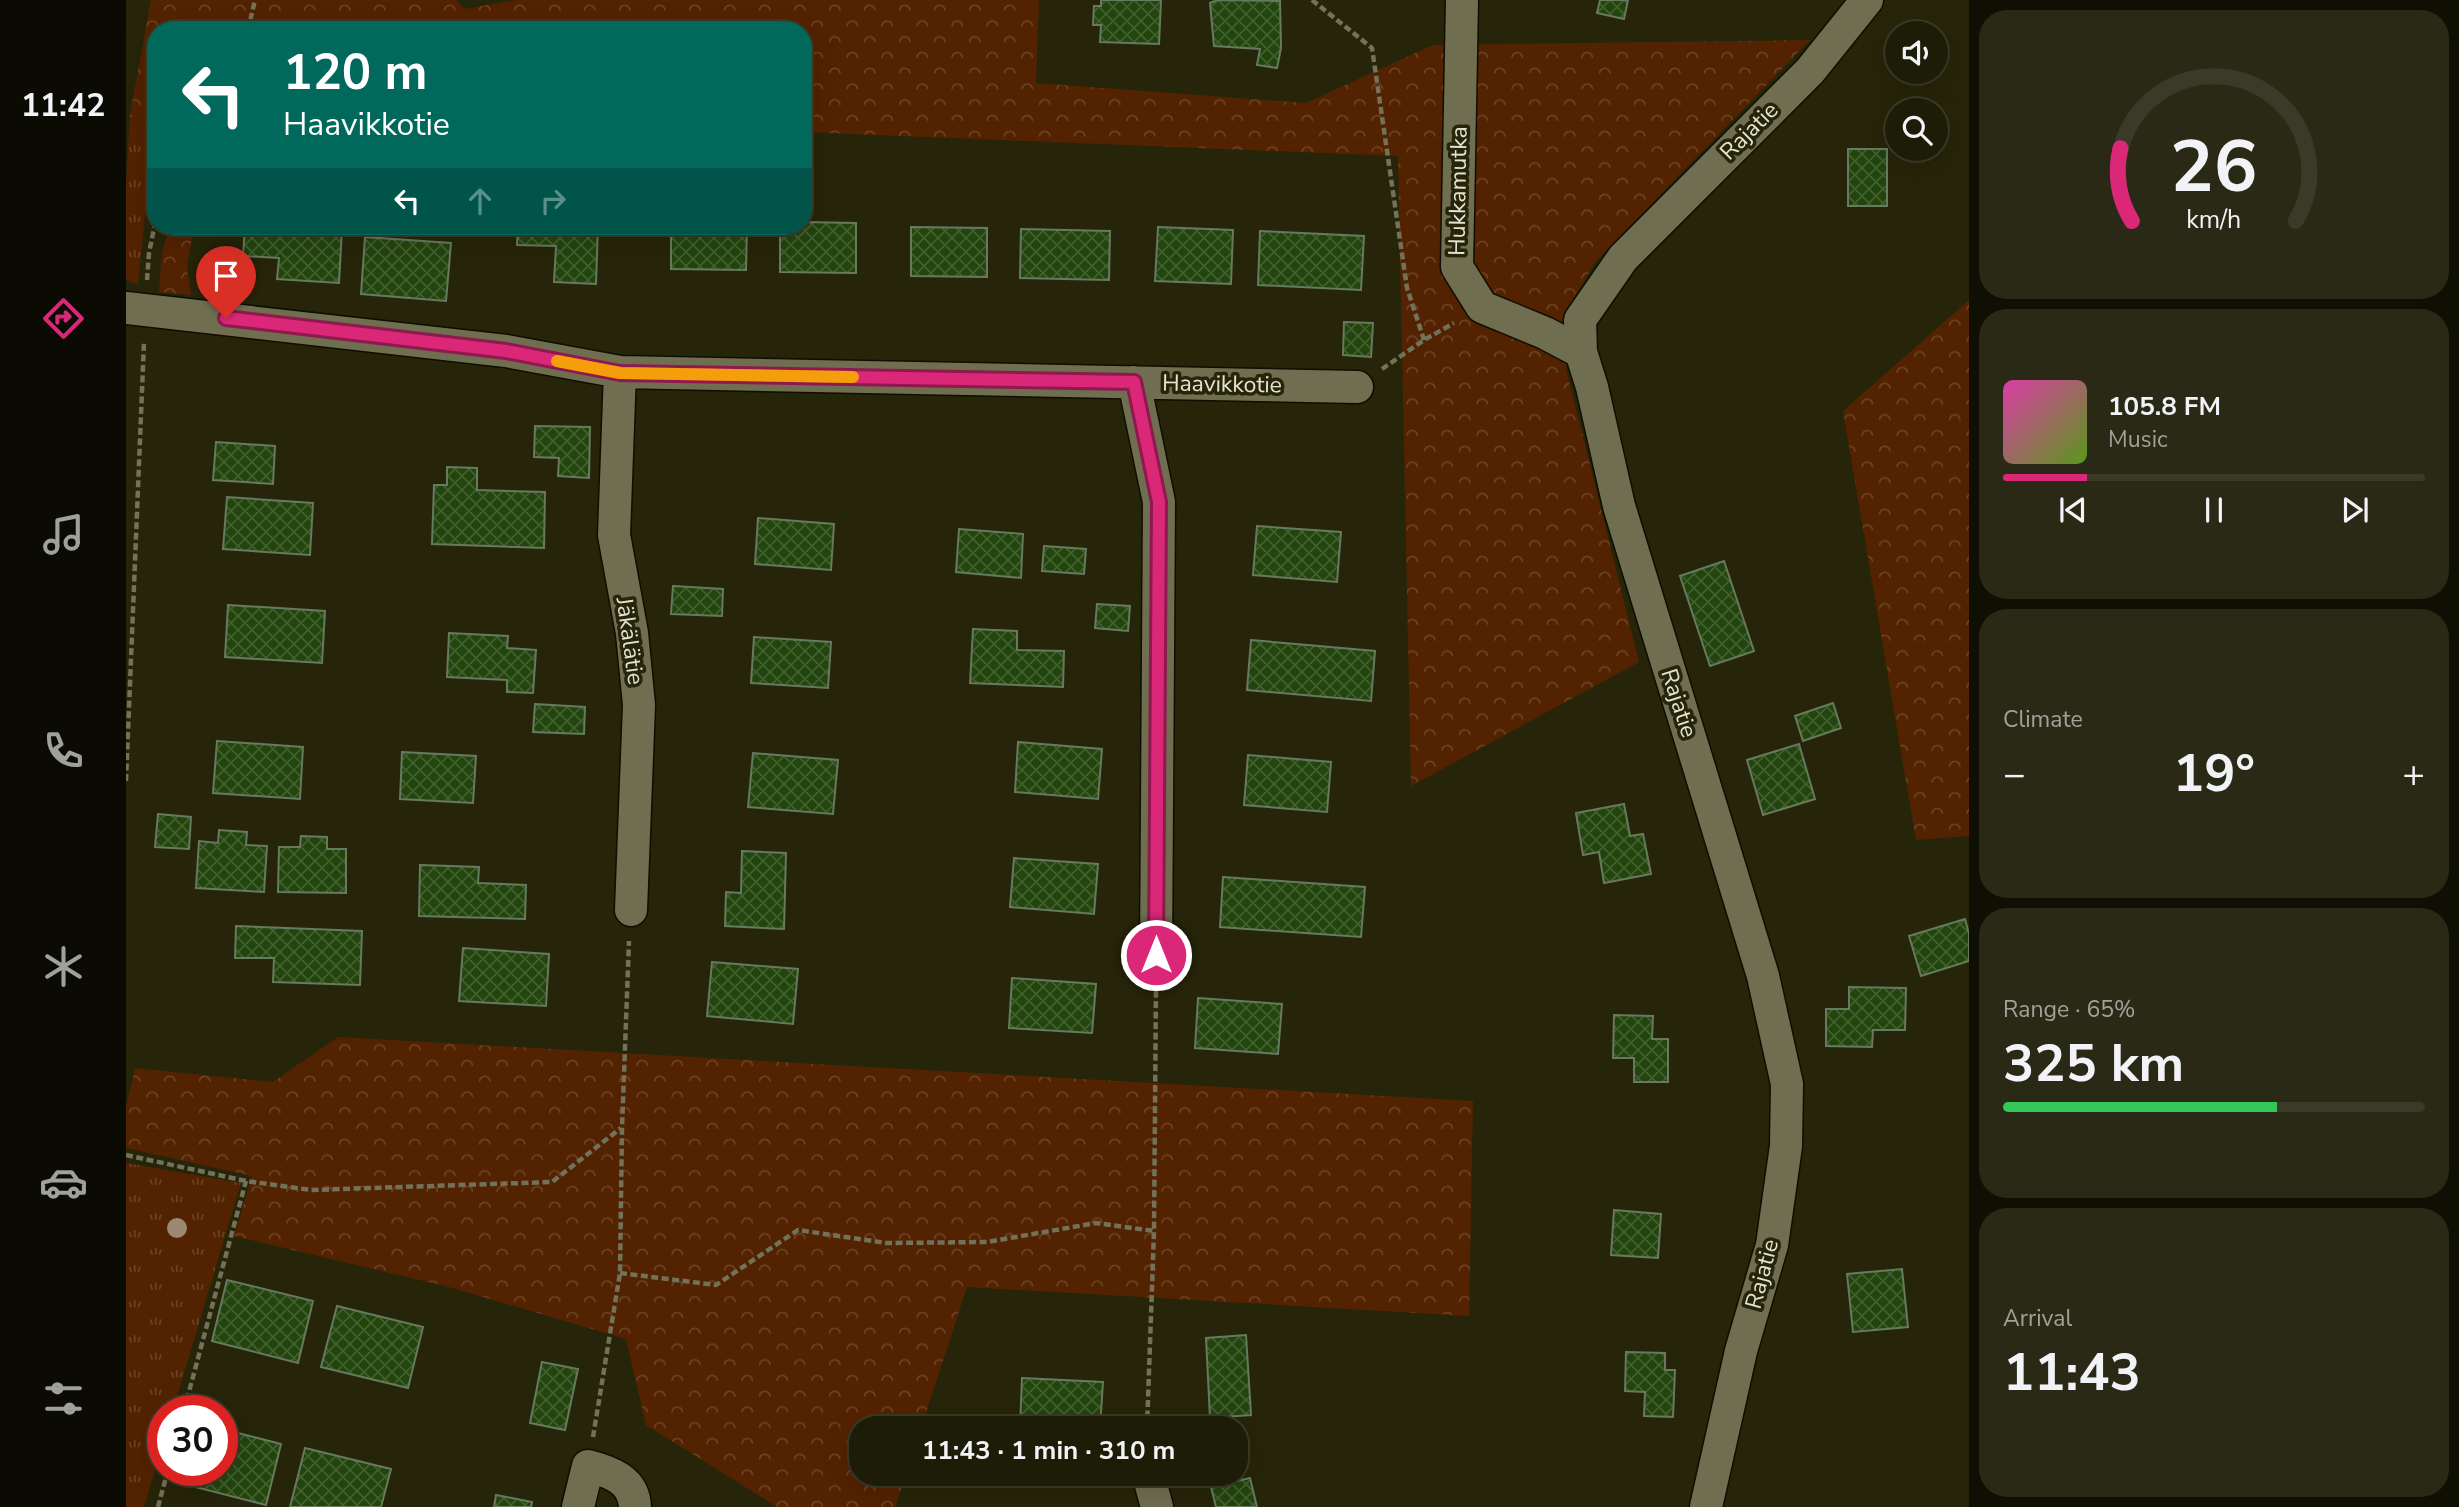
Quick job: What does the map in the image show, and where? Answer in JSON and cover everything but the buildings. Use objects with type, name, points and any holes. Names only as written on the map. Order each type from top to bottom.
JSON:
[{"type":"street","name":"Hukkamutka","points":[[1462,0],[1457,267],[1482,307]]},
{"type":"street","name":"Rajatie","points":[[1706,1507],[1741,1351],[1772,1245],[1786,1146],[1787,1084],[1763,976],[1616,495],[1592,387],[1581,352],[1580,320],[1623,258],[1810,71],[1867,0]]},
{"type":"street","points":[[1482,307],[1545,333],[1581,352]]},
{"type":"street","name":"Haavikkotie","points":[[136,308],[506,351],[620,373],[1357,387]]},
{"type":"street","name":"Jäkälätie","points":[[620,373],[614,535],[632,634],[639,705],[631,910]]},
{"type":"street","points":[[1134,382],[1159,502],[1156,955]]},
{"type":"street","points":[[578,1507],[588,1466],[608,1471],[623,1479],[634,1498],[635,1507]]},
{"type":"street","points":[[1151,1486],[1157,1507]]},
{"type":"path","points":[[250,21],[255,0]]},
{"type":"path","points":[[1312,0],[1372,48],[1407,288],[1424,340]]},
{"type":"path","points":[[126,781],[136,308],[153,235]]},
{"type":"path","points":[[1357,387],[1424,340],[1482,307]]},
{"type":"path","points":[[588,1466],[620,1273],[622,1128],[631,910]]},
{"type":"path","points":[[1147,1416],[1154,1231],[1156,955]]},
{"type":"path","points":[[126,1155],[246,1181],[311,1190],[552,1182],[622,1128]]},
{"type":"path","points":[[188,1395],[246,1181]]},
{"type":"path","points":[[620,1273],[716,1285],[798,1230],[886,1243],[987,1242],[1096,1223],[1154,1231]]},
{"type":"path","points":[[158,1507],[164,1486]]},
{"type":"green space","points":[[151,0],[456,0],[465,9],[516,0],[1039,0],[1036,83],[1306,103],[1433,45],[1810,40],[1595,262],[1571,303],[1566,369],[1639,662],[1411,786],[1398,156],[812,132],[812,21],[147,21]]},
{"type":"green space","points":[[147,22],[147,124],[130,114]]},
{"type":"green space","points":[[130,114],[147,124],[147,209],[138,284],[126,278],[126,183]]},
{"type":"green space","points":[[167,235],[192,235],[187,267],[191,295],[159,292],[162,252]]},
{"type":"green space","points":[[1969,300],[1969,836],[1916,840],[1843,411]]},
{"type":"green space","points":[[338,1037],[1473,1101],[1469,1316],[967,1287],[925,1416],[849,1416],[849,1486],[902,1486],[895,1507],[777,1507],[646,1425],[626,1339],[449,1287],[234,1236],[252,1176],[126,1148],[126,1107],[135,1068],[273,1082]]},
{"type":"green space","points":[[126,1163],[241,1183],[177,1395],[147,1395],[147,1486],[150,1486],[144,1507],[126,1507]]},
{"type":"slow traffic","points":[[557,361],[620,373],[853,377]]},
{"type":"route","points":[[226,318],[506,351],[620,373],[1134,382],[1159,502],[1156,955]]}]
